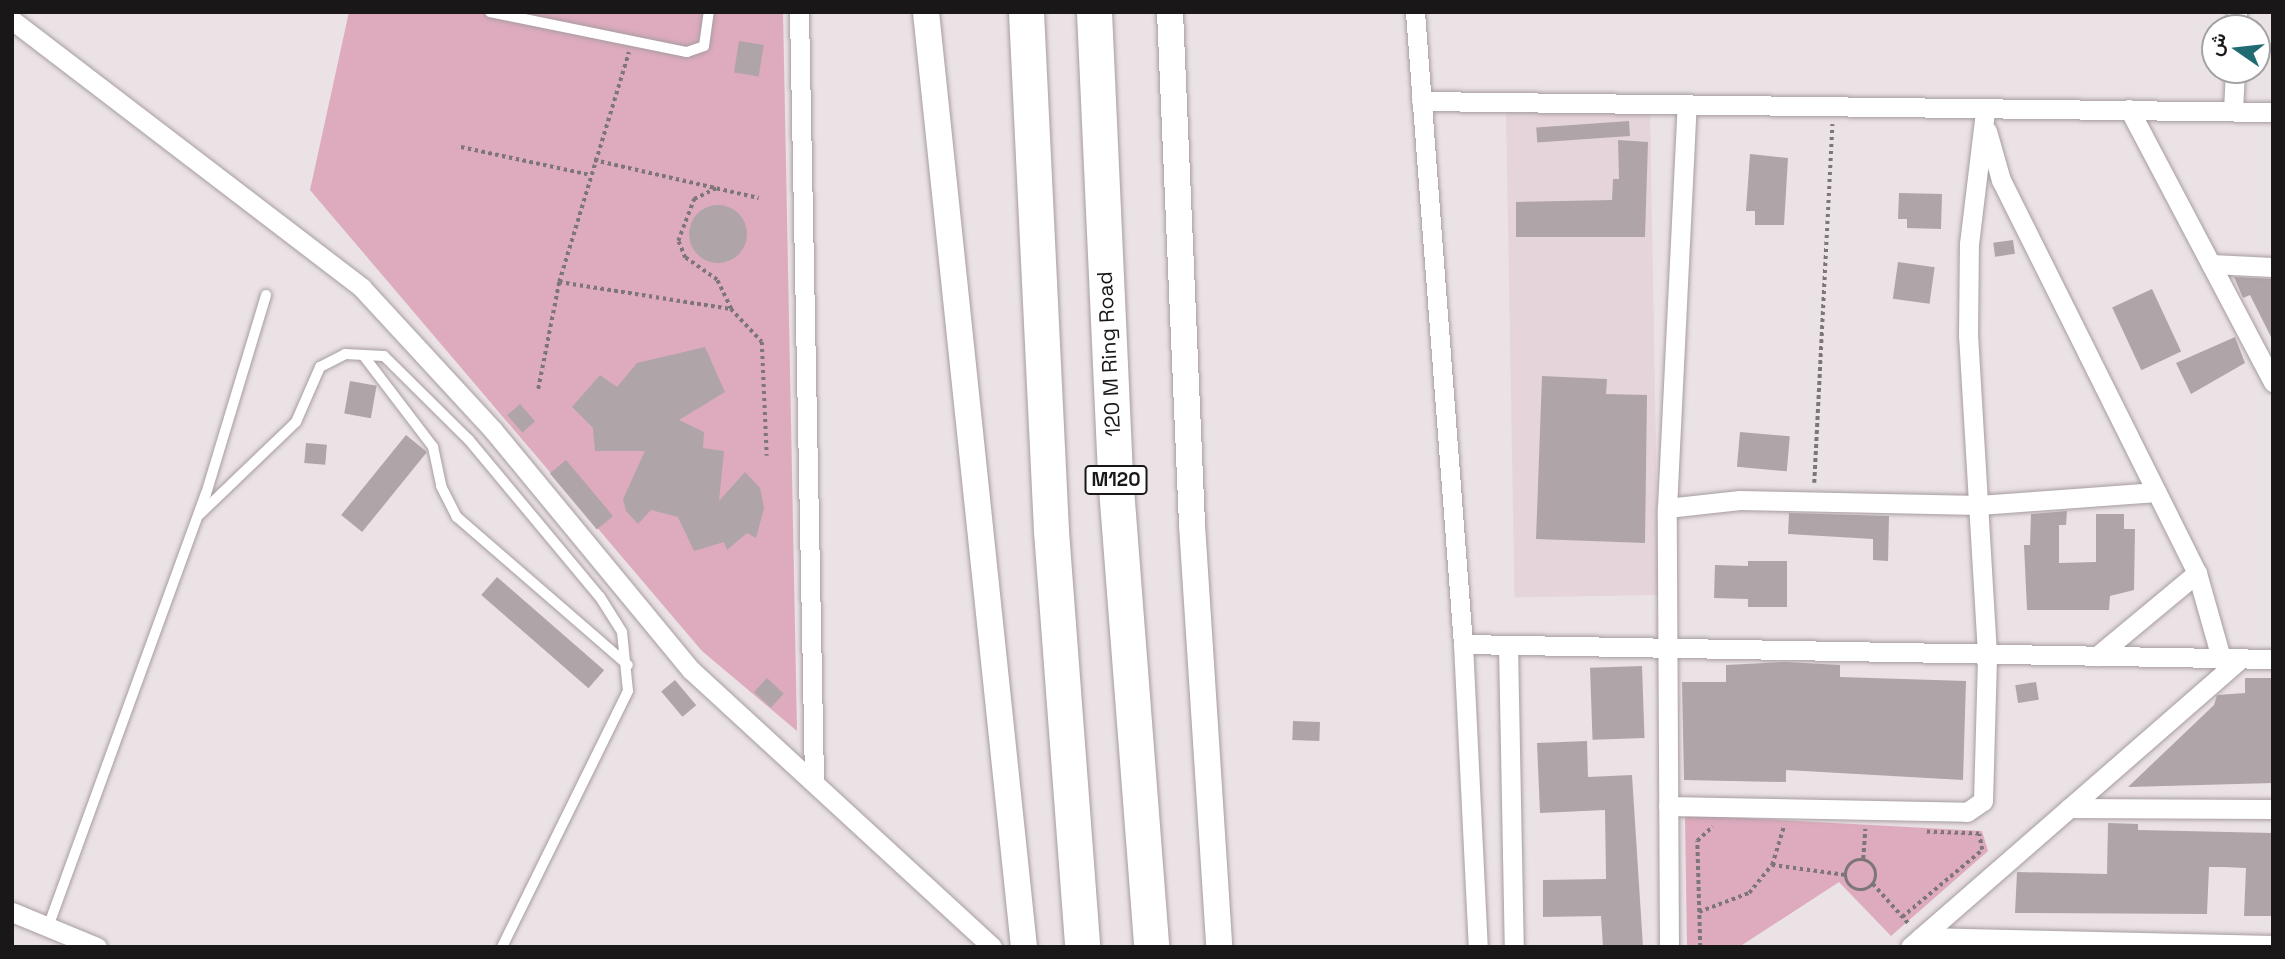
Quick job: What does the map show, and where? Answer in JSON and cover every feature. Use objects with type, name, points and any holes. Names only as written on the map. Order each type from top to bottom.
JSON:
[{"type":"highway","points":[[1026,12],[1051,531],[1082,947]]},
{"type":"highway","name":"120 M Ring Road","points":[[1094,12],[1116,488],[1151,946]]},
{"type":"street","points":[[799,12],[814,778]]},
{"type":"street","points":[[926,12],[1024,947]]},
{"type":"street","points":[[1170,12],[1192,525],[1219,896],[1219,947]]},
{"type":"street","points":[[1415,12],[1462,644],[1478,947]]},
{"type":"street","points":[[12,20],[362,288],[493,430],[691,670],[814,778],[992,947]]},
{"type":"street","points":[[2233,111],[2234,84]]},
{"type":"street","points":[[1421,101],[1833,103],[1985,111],[2129,109],[2273,112]]},
{"type":"street","points":[[1669,947],[1667,508],[1687,104]]},
{"type":"street","points":[[2129,109],[2273,382]]},
{"type":"street","points":[[1985,111],[2001,180],[2197,573],[2230,659]]},
{"type":"street","points":[[1668,806],[1974,810],[1984,796],[1987,654],[1969,367],[1969,244],[1985,111]]},
{"type":"street","points":[[2211,264],[2273,267]]},
{"type":"street","points":[[1667,508],[1740,500],[1979,505],[2157,492]]},
{"type":"street","points":[[2097,656],[2197,573]]},
{"type":"street","points":[[1462,644],[2273,659]]},
{"type":"street","points":[[1508,645],[1514,947]]},
{"type":"street","points":[[1915,942],[2069,808],[2230,659]]},
{"type":"street","points":[[2069,808],[2273,809]]},
{"type":"street","points":[[1219,896],[1229,947]]},
{"type":"street","points":[[12,912],[97,947]]},
{"type":"street","points":[[1915,942],[2273,945]]},
{"type":"lane","points":[[490,12],[632,43],[697,51],[709,34],[709,12]]},
{"type":"lane","points":[[48,927],[199,515],[266,295]]},
{"type":"lane","points":[[199,515],[296,422],[320,367],[345,354],[384,356],[469,440],[600,597],[622,632],[628,665],[628,691],[502,947]]},
{"type":"lane","points":[[363,355],[433,447],[438,477],[457,517],[628,665]]},
{"type":"path","points":[[538,389],[559,282],[594,160],[632,43]]},
{"type":"path","points":[[1813,503],[1833,103]]},
{"type":"path","points":[[461,148],[590,175]]},
{"type":"path","points":[[594,160],[759,198]]},
{"type":"path","points":[[717,188],[694,199],[678,241],[685,258],[717,280],[731,309],[762,342],[767,456]]},
{"type":"path","points":[[559,282],[731,309]]},
{"type":"path","points":[[1700,947],[1698,841],[1702,831],[1723,827]]},
{"type":"path","points":[[1771,828],[1797,828]]},
{"type":"path","points":[[1699,912],[1733,903],[1772,865],[1783,828]]},
{"type":"path","points":[[1852,829],[1878,830]]},
{"type":"path","points":[[1863,860],[1865,830]]},
{"type":"path","points":[[1902,916],[1983,845],[1979,834],[1916,831]]},
{"type":"path","points":[[1863,860],[1875,869],[1873,884],[1902,916],[1915,942]]},
{"type":"path","points":[[1846,875],[1849,865],[1863,860]]},
{"type":"path","points":[[1772,865],[1846,875],[1856,890],[1873,884]]},
{"type":"shaded area","points":[[349,12],[783,12],[797,731],[702,651],[310,190]]},
{"type":"shaded area","points":[[1650,109],[1658,595],[1515,597],[1506,112]]},
{"type":"shaded area","points":[[1685,815],[1982,831],[1988,851],[1891,936],[1839,882],[1739,947],[1687,947]]},
{"type":"building","points":[[739,41],[764,45],[759,77],[734,73]]},
{"type":"building","points":[[1629,121],[1630,136],[1537,142],[1536,127]]},
{"type":"building","points":[[1618,140],[1648,142],[1645,237],[1516,237],[1516,202],[1612,200],[1613,179],[1619,179]]},
{"type":"building","points":[[1750,154],[1788,158],[1784,225],[1755,225],[1755,211],[1746,211]]},
{"type":"building","points":[[1899,193],[1942,194],[1941,229],[1907,228],[1907,219],[1898,219]]},
{"type":"building","points":[[712,205],[724,205],[739,213],[747,228],[747,240],[739,255],[724,263],[712,263],[697,255],[689,240],[689,228],[697,213]]},
{"type":"building","points":[[2013,240],[2015,254],[1995,257],[1993,243]]},
{"type":"building","points":[[1898,262],[1935,267],[1929,304],[1893,299]]},
{"type":"building","points":[[2234,277],[2273,279],[2273,341],[2250,295],[2243,298]]},
{"type":"building","points":[[2152,289],[2181,352],[2141,370],[2112,308]]},
{"type":"building","points":[[2235,337],[2245,363],[2191,394],[2176,363]]},
{"type":"building","points":[[705,347],[725,392],[679,420],[704,432],[703,448],[724,451],[719,501],[745,472],[760,488],[764,508],[756,538],[747,533],[727,550],[724,542],[694,551],[678,517],[651,510],[638,524],[626,511],[623,499],[645,451],[595,451],[593,428],[572,407],[600,375],[617,387],[637,363]]},
{"type":"building","points":[[1542,376],[1607,379],[1606,394],[1647,395],[1645,543],[1536,539]]},
{"type":"building","points":[[350,381],[377,386],[371,418],[344,413]]},
{"type":"building","points":[[520,404],[535,421],[522,433],[507,415]]},
{"type":"building","points":[[1740,432],[1790,436],[1787,471],[1737,467]]},
{"type":"building","points":[[406,435],[427,452],[362,532],[341,515]]},
{"type":"building","points":[[306,443],[327,445],[325,465],[304,463]]},
{"type":"building","points":[[566,460],[613,516],[597,529],[550,473]]},
{"type":"building","points":[[2067,511],[2066,525],[2059,525],[2059,563],[2096,562],[2096,514],[2124,514],[2124,529],[2135,529],[2134,590],[2110,596],[2109,610],[2027,610],[2024,545],[2030,545],[2031,514]]},
{"type":"building","points":[[1789,513],[1889,516],[1888,561],[1873,560],[1873,539],[1788,534]]},
{"type":"building","points":[[1748,561],[1787,561],[1787,607],[1748,607],[1748,599],[1714,598],[1715,565],[1748,566]]},
{"type":"building","points":[[497,577],[604,670],[588,688],[481,595]]},
{"type":"building","points":[[1785,662],[1840,665],[1840,677],[1966,681],[1963,780],[1786,770],[1786,782],[1684,780],[1682,682],[1726,682],[1726,665]]},
{"type":"building","points":[[1642,666],[1645,738],[1593,740],[1590,668]]},
{"type":"building","points":[[767,678],[784,694],[771,708],[754,692]]},
{"type":"building","points":[[2245,678],[2273,678],[2273,783],[2128,787],[2214,705],[2217,695],[2245,693]]},
{"type":"building","points":[[675,680],[696,705],[682,717],[661,692]]},
{"type":"building","points":[[2036,682],[2039,700],[2018,703],[2015,685]]},
{"type":"building","points":[[1293,721],[1320,722],[1319,741],[1292,740]]},
{"type":"building","points":[[1587,741],[1588,777],[1632,775],[1643,947],[1603,947],[1601,916],[1543,917],[1543,880],[1606,879],[1605,810],[1540,813],[1537,743]]},
{"type":"building","points":[[2108,823],[2138,824],[2138,830],[2273,833],[2273,916],[2244,916],[2246,868],[2224,867],[2209,867],[2207,914],[2015,913],[2017,872],[2107,874]]}]
